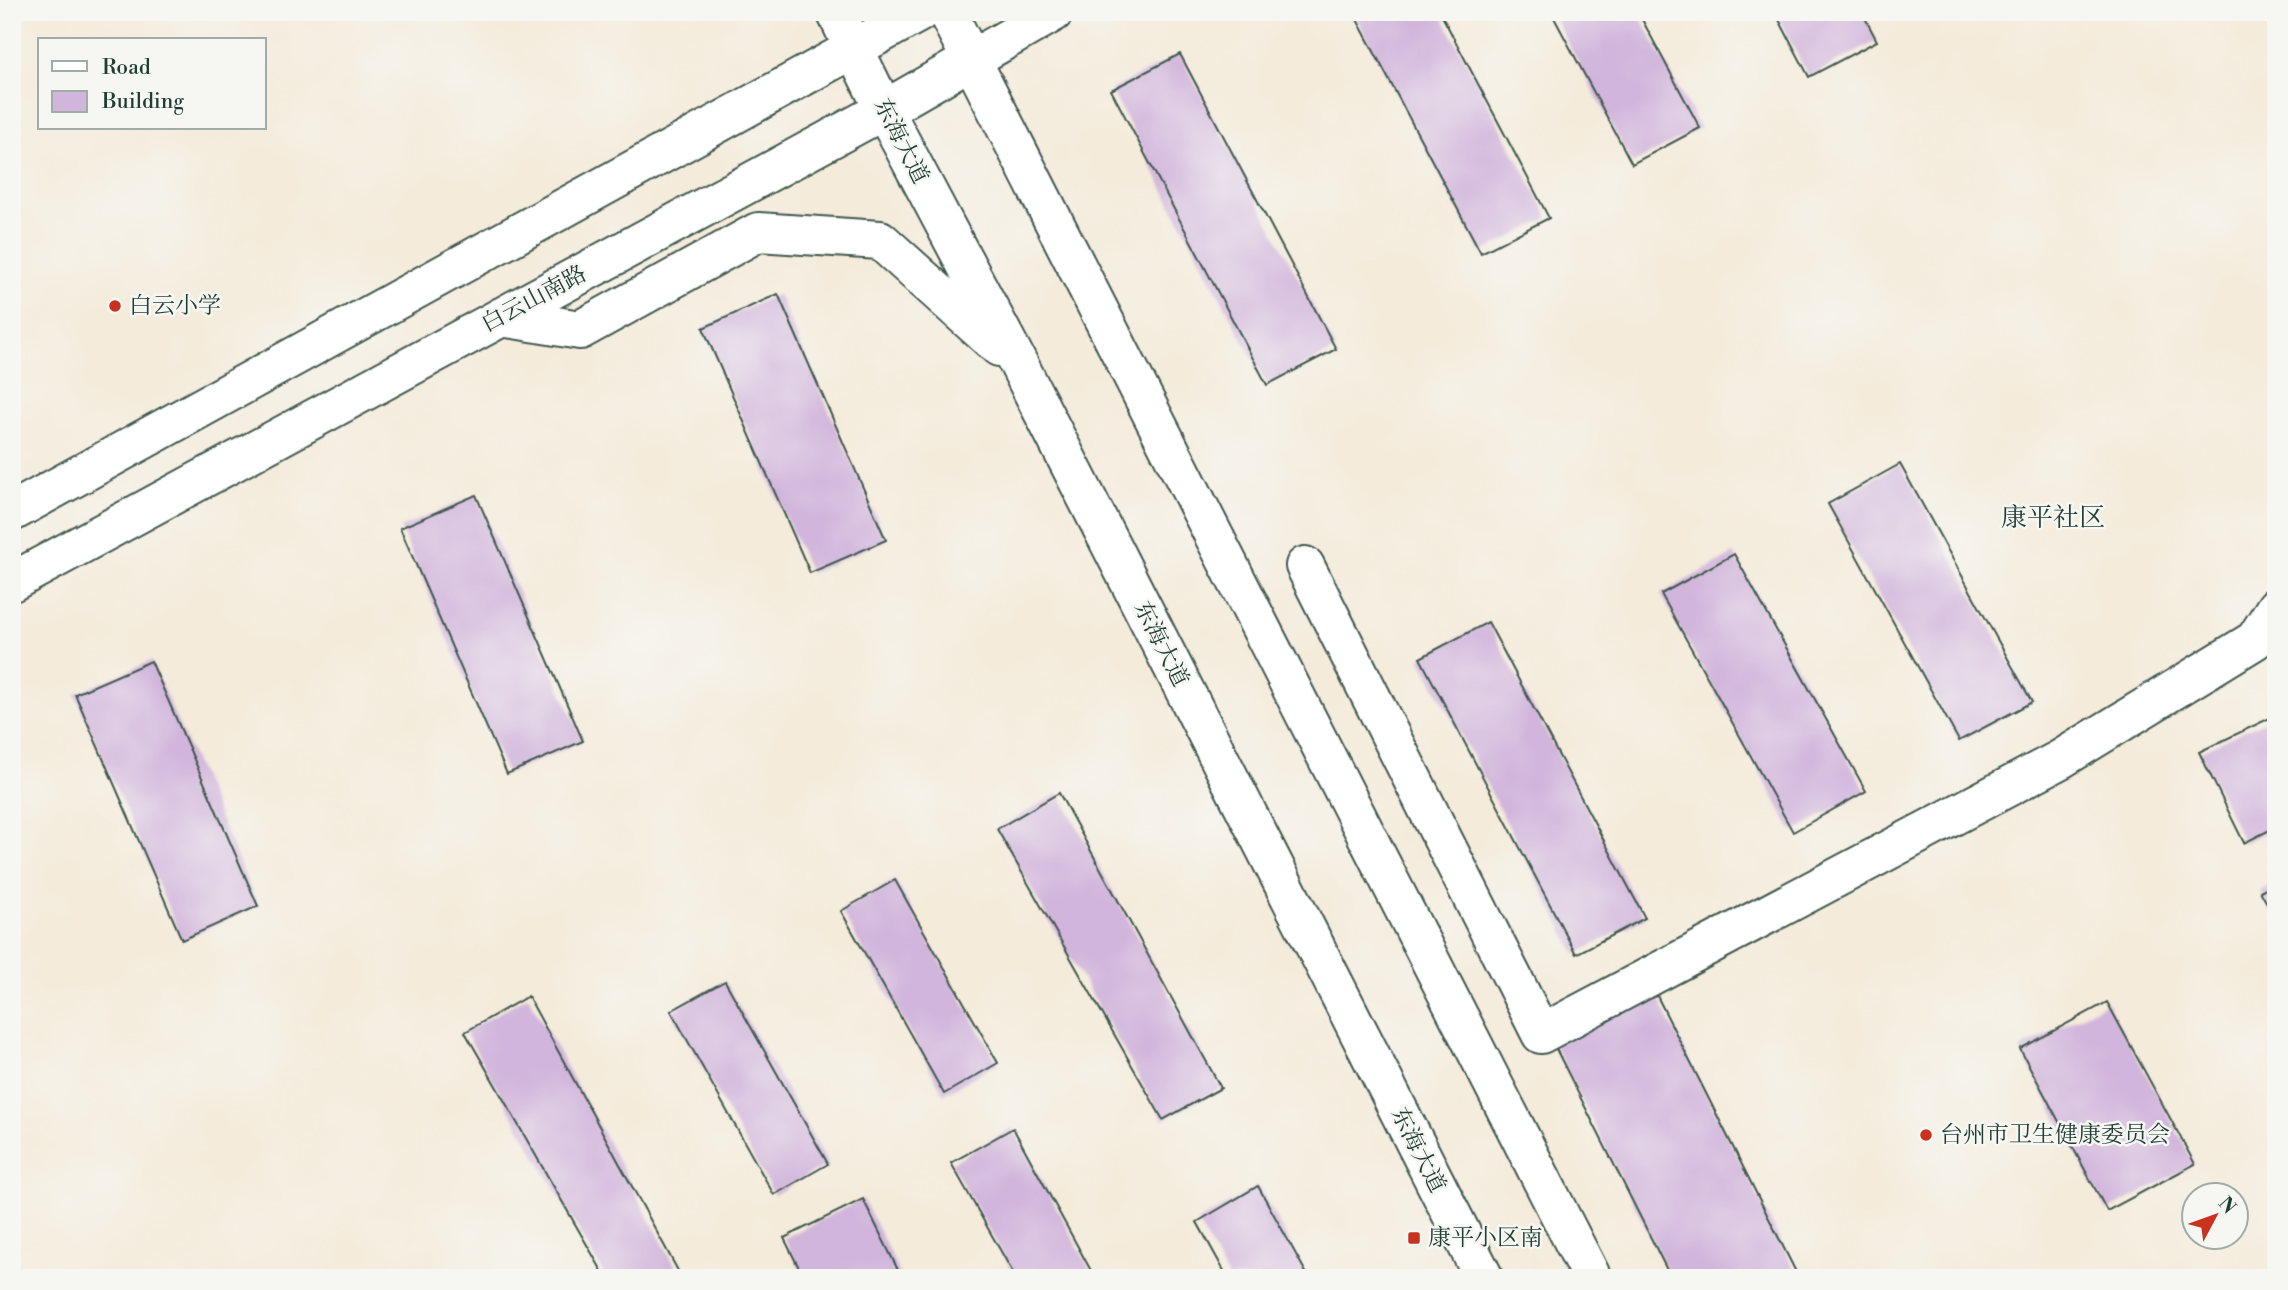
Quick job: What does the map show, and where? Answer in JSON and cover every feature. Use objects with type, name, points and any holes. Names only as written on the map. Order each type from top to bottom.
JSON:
[{"type":"main road","name":"东海大道","points":[[836,12],[1484,1278]]},
{"type":"main road","points":[[12,512],[920,12]]},
{"type":"main road","points":[[947,12],[1592,1278]]},
{"type":"main road","name":"白云山南路","points":[[12,582],[884,110],[1054,12]]},
{"type":"main road","points":[[501,317],[580,330],[758,232],[880,240],[1018,363]]},
{"type":"main road","points":[[1305,566],[1541,1034],[2060,760],[2255,640],[2276,607]]},
{"type":"building","points":[[1353,12],[1440,12],[1549,218],[1481,253]]},
{"type":"building","points":[[1551,12],[1638,12],[1700,128],[1632,164]]},
{"type":"building","points":[[1775,12],[1862,12],[1877,41],[1809,77]]},
{"type":"building","points":[[1180,54],[1336,349],[1267,385],[1111,90]]},
{"type":"building","points":[[778,294],[886,540],[810,573],[703,328]]},
{"type":"building","points":[[1900,464],[2032,702],[1959,741],[1828,504]]},
{"type":"building","points":[[476,495],[583,741],[507,774],[400,528]]},
{"type":"building","points":[[1734,554],[1866,791],[1793,832],[1661,594]]},
{"type":"building","points":[[1488,622],[1645,918],[1576,954],[1420,658]]},
{"type":"building","points":[[151,661],[258,906],[182,940],[75,694]]},
{"type":"building","points":[[2276,715],[2276,827],[2244,843],[2199,752]]},
{"type":"building","points":[[1059,793],[1221,1088],[1163,1120],[997,829]]},
{"type":"building","points":[[895,880],[998,1063],[944,1094],[841,911]]},
{"type":"building","points":[[2276,883],[2276,919],[2260,891]]},
{"type":"building","points":[[725,981],[828,1164],[774,1195],[671,1011]]},
{"type":"building","points":[[1656,994],[1799,1278],[1671,1278],[1554,1045]]},
{"type":"building","points":[[528,996],[682,1278],[606,1278],[465,1032]]},
{"type":"building","points":[[2107,1002],[2195,1164],[2107,1211],[2020,1049]]},
{"type":"building","points":[[1013,1128],[1095,1278],[1016,1278],[951,1163]]},
{"type":"building","points":[[1258,1186],[1309,1278],[1228,1278],[1197,1222]]},
{"type":"building","points":[[863,1199],[902,1278],[804,1278],[784,1238]]},
{"type":"place","name":"白云小学","points":[[115,306]]},
{"type":"place","name":"台州市卫生健康委员会","points":[[1926,1135]]},
{"type":"place","name":"康平小区南","points":[[1414,1238]]},
{"type":"district","name":"康平社区","points":[[2053,518]]}]
